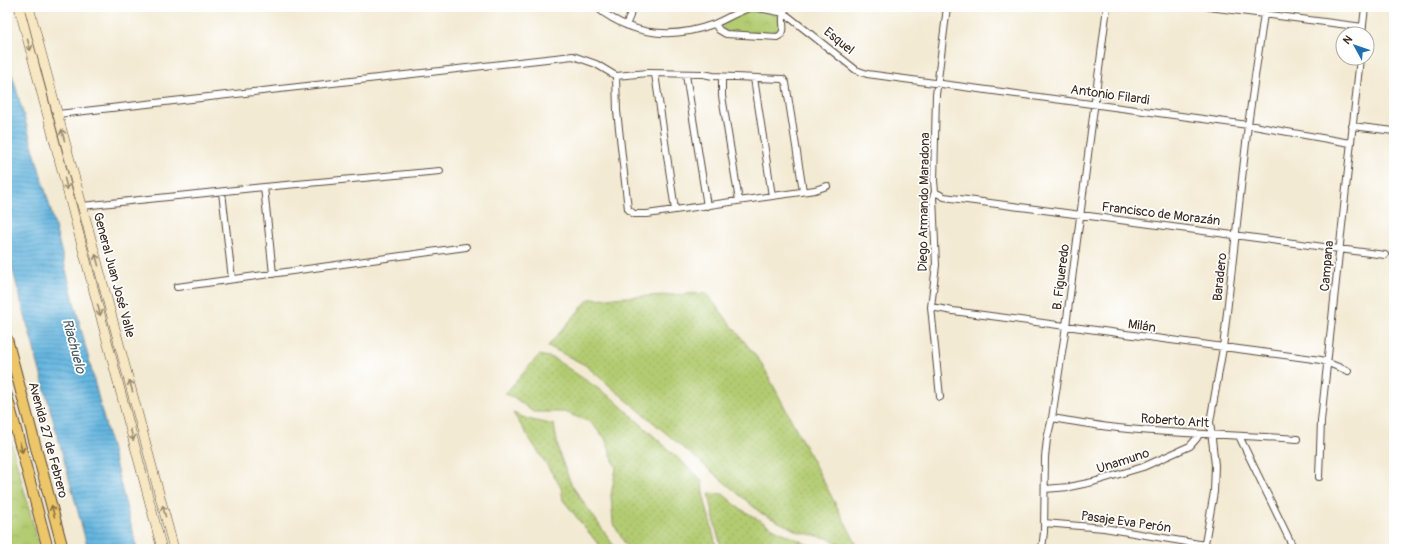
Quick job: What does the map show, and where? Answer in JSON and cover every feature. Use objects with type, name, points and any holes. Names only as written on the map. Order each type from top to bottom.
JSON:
[{"type":"main road","name":"General Juan José Valle","points":[[19,7],[162,549]]},
{"type":"main road","name":"General Juan José Valle","points":[[29,7],[174,549]]},
{"type":"main road","name":"Avenida 27 de Febrero","points":[[7,339],[62,549]]},
{"type":"main road","points":[[7,396],[48,549]]},
{"type":"street","name":"Esquel","points":[[596,7],[626,25],[640,31],[671,34],[715,24],[753,7],[785,10],[856,70],[867,74]]},
{"type":"street","points":[[626,25],[630,16],[631,7]]},
{"type":"street","name":"Diego Armando Maradona","points":[[940,397],[931,306],[936,265],[933,202],[935,192],[934,181],[937,84],[947,7]]},
{"type":"street","name":"B. Figueredo","points":[[1042,549],[1047,439],[1052,418],[1066,326],[1107,7]]},
{"type":"street","points":[[1209,7],[1264,14],[1335,26]]},
{"type":"street","name":"Baradero","points":[[1205,547],[1214,492],[1215,465],[1210,422],[1223,348],[1248,125],[1265,7]]},
{"type":"street","points":[[1363,26],[1365,7]]},
{"type":"street","points":[[715,24],[719,30],[726,34],[777,37],[783,32],[785,10]]},
{"type":"street","points":[[58,114],[567,56],[580,58],[596,64],[616,76],[640,73],[686,75],[702,74],[722,77],[783,79],[786,83],[802,191]]},
{"type":"street","name":"Campana","points":[[1319,477],[1321,421],[1359,66]]},
{"type":"street","points":[[656,74],[675,210]]},
{"type":"street","name":"Antonio Filardi","points":[[867,74],[1248,125],[1350,143]]},
{"type":"street","points":[[686,75],[707,206]]},
{"type":"street","points":[[616,76],[617,111],[628,209],[634,214],[640,215],[707,206],[815,190],[827,186]]},
{"type":"street","points":[[722,77],[722,96],[739,201]]},
{"type":"street","points":[[754,78],[772,196]]},
{"type":"street","points":[[1352,126],[1394,131]]},
{"type":"street","points":[[82,206],[264,187],[440,171]]},
{"type":"street","points":[[264,187],[273,274]]},
{"type":"street","points":[[222,192],[232,279]]},
{"type":"street","name":"Francisco de Morazán","points":[[935,192],[944,197],[1385,255]]},
{"type":"street","points":[[177,287],[466,247]]},
{"type":"street","name":"Milán","points":[[931,306],[953,311],[1328,362],[1348,371]]},
{"type":"street","name":"Roberto Arlt","points":[[1052,418],[1127,429],[1297,439]]},
{"type":"street","name":"Unamuno","points":[[1045,489],[1093,482],[1143,467],[1190,446],[1198,438],[1199,434]]},
{"type":"street","points":[[1239,436],[1294,549]]},
{"type":"street","name":"Pasaje Eva Perón","points":[[1044,523],[1099,528],[1205,547]]},
{"type":"green space","points":[[755,10],[762,10],[778,16],[780,21],[780,32],[776,34],[731,33],[723,28],[722,22]]},
{"type":"green space","points":[[706,293],[762,364],[859,549],[852,549],[827,538],[799,532],[761,513],[585,365],[548,346],[589,299]]},
{"type":"green space","points":[[539,355],[553,358],[612,398],[702,480],[703,494],[717,549],[628,549],[613,523],[611,495],[616,468],[605,438],[590,422],[564,412],[533,412],[515,398],[505,394]]},
{"type":"green space","points":[[513,413],[528,419],[554,425],[559,453],[571,484],[616,549],[602,549],[563,500],[561,487]]},
{"type":"green space","points":[[7,427],[40,549],[7,549]]},
{"type":"green space","points":[[709,493],[723,494],[739,508],[776,530],[818,549],[722,549],[716,529]]},
{"type":"water","name":"Riachuelo","points":[[7,57],[50,207],[137,549],[88,549],[7,249]]}]
